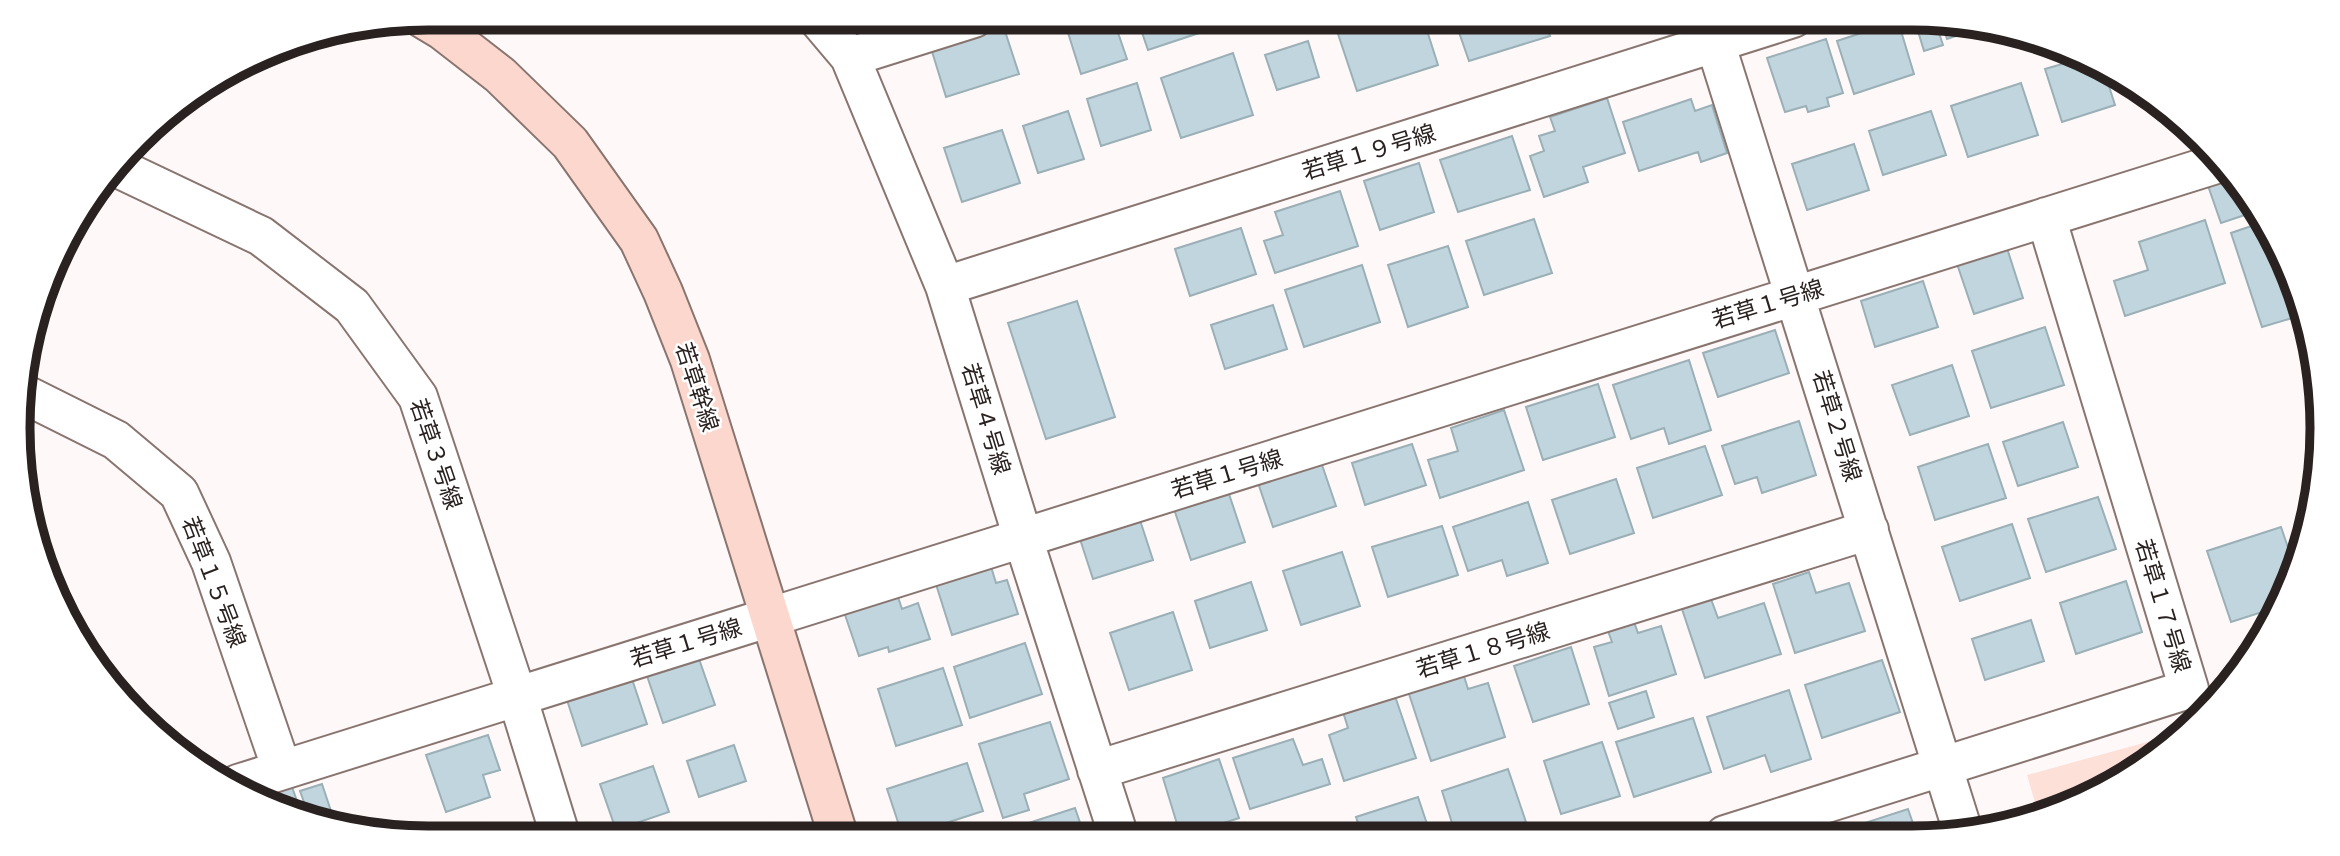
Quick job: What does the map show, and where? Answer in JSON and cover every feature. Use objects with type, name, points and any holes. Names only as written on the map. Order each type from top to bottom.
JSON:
[{"type":"street","name":"若草幹線","points":[[442,30],[500,75],[570,143],[639,240],[690,360],[835,826]]},
{"type":"street","name":"若草４号線","points":[[827,30],[850,57],[945,285],[1115,826]]},
{"type":"street","points":[[850,57],[936,30]]},
{"type":"street","name":"若草１９号線","points":[[945,285],[1711,30]]},
{"type":"street","name":"若草２号線","points":[[1711,30],[1960,823]]},
{"type":"street","name":"若草１号線","points":[[245,781],[2211,165]]},
{"type":"street","name":"若草３号線","points":[[124,171],[261,236],[352,306],[418,397],[557,826]]},
{"type":"street","name":"若草１７号線","points":[[1754,826],[2189,689],[2046,217]]},
{"type":"street","name":"若草１５号線","points":[[31,398],[116,440],[179,494],[211,562],[282,770]]},
{"type":"street","name":"若草１８号線","points":[[1097,770],[1869,530]]},
{"type":"shaded area","points":[[2161,738],[2111,773],[2036,806],[2027,775]]},
{"type":"building","points":[[977,30],[1005,30],[1019,74],[946,97],[930,45]]},
{"type":"building","points":[[1067,30],[1117,30],[1127,59],[1081,74]]},
{"type":"building","points":[[1141,30],[1202,32],[1148,50]]},
{"type":"building","points":[[1427,30],[1438,65],[1357,91],[1337,31]]},
{"type":"building","points":[[1458,30],[1548,30],[1550,36],[1469,61]]},
{"type":"building","points":[[1871,30],[1901,30],[1914,74],[1854,94],[1837,41]]},
{"type":"building","points":[[1918,30],[1938,31],[1943,45],[1924,51]]},
{"type":"building","points":[[1944,32],[1965,33],[1947,39]]},
{"type":"building","points":[[1826,39],[1843,93],[1827,98],[1829,106],[1808,112],[1806,106],[1785,112],[1767,58]]},
{"type":"building","points":[[1308,41],[1319,77],[1277,90],[1265,55]]},
{"type":"building","points":[[1233,53],[1253,115],[1181,138],[1161,78]]},
{"type":"building","points":[[2069,62],[2088,71],[2107,81],[2115,105],[2062,122],[2045,69]]},
{"type":"building","points":[[1137,83],[1151,130],[1101,146],[1087,99]]},
{"type":"building","points":[[2021,83],[2038,135],[1968,157],[1951,106]]},
{"type":"building","points":[[1607,98],[1625,153],[1583,167],[1588,182],[1544,197],[1530,156],[1544,151],[1539,136],[1555,131],[1550,117]]},
{"type":"building","points":[[1691,99],[1695,111],[1712,105],[1727,153],[1701,162],[1698,152],[1639,171],[1623,122]]},
{"type":"building","points":[[1068,111],[1084,159],[1038,173],[1023,126]]},
{"type":"building","points":[[1931,111],[1946,155],[1883,175],[1869,131]]},
{"type":"building","points":[[1002,130],[1020,183],[962,202],[944,148]]},
{"type":"building","points":[[1512,136],[1530,190],[1458,212],[1440,160]]},
{"type":"building","points":[[1854,144],[1869,190],[1807,210],[1792,164]]},
{"type":"building","points":[[1419,163],[1434,212],[1380,230],[1364,181]]},
{"type":"building","points":[[2222,179],[2248,214],[2221,223],[2207,183]]},
{"type":"building","points":[[1340,191],[1358,246],[1275,273],[1264,241],[1283,235],[1275,212]]},
{"type":"building","points":[[1534,219],[1552,273],[1484,295],[1466,241]]},
{"type":"building","points":[[2205,220],[2225,283],[2125,316],[2114,281],[2148,270],[2139,242]]},
{"type":"building","points":[[2254,225],[2280,276],[2295,317],[2262,327],[2231,233]]},
{"type":"building","points":[[1241,228],[1256,274],[1190,296],[1175,249]]},
{"type":"building","points":[[2006,245],[2023,298],[1974,314],[1956,261]]},
{"type":"building","points":[[1448,246],[1468,307],[1408,327],[1388,265]]},
{"type":"building","points":[[1362,265],[1380,322],[1304,347],[1285,290]]},
{"type":"building","points":[[1923,281],[1938,327],[1875,347],[1861,301]]},
{"type":"building","points":[[1077,301],[1115,417],[1046,439],[1008,323]]},
{"type":"building","points":[[1273,305],[1287,349],[1225,369],[1211,325]]},
{"type":"building","points":[[2045,327],[2064,385],[1991,408],[1972,351]]},
{"type":"building","points":[[1775,330],[1789,373],[1718,397],[1703,353]]},
{"type":"building","points":[[1689,360],[1711,430],[1669,444],[1664,428],[1631,439],[1613,385]]},
{"type":"building","points":[[1952,365],[1969,416],[1910,435],[1892,385]]},
{"type":"building","points":[[1598,384],[1615,437],[1543,460],[1526,407]]},
{"type":"building","points":[[1504,410],[1524,470],[1440,498],[1428,460],[1458,451],[1451,428]]},
{"type":"building","points":[[1799,421],[1816,475],[1762,493],[1757,477],[1735,484],[1722,446]]},
{"type":"building","points":[[2063,422],[2078,467],[2018,486],[2003,442]]},
{"type":"building","points":[[1412,444],[1426,485],[1365,505],[1352,463]]},
{"type":"building","points":[[1988,444],[2006,498],[1935,520],[1918,467]]},
{"type":"building","points":[[1705,446],[1722,495],[1653,518],[1637,468]]},
{"type":"building","points":[[1319,456],[1336,506],[1273,527],[1256,477]]},
{"type":"building","points":[[1616,479],[1634,533],[1570,554],[1552,500]]},
{"type":"building","points":[[1227,488],[1245,542],[1191,560],[1173,506]]},
{"type":"building","points":[[2098,497],[2116,549],[2046,572],[2028,519]]},
{"type":"building","points":[[1528,502],[1548,563],[1507,576],[1502,560],[1468,571],[1453,527]]},
{"type":"building","points":[[1138,514],[1153,560],[1093,579],[1078,533]]},
{"type":"building","points":[[2012,524],[2030,578],[1960,601],[1942,547]]},
{"type":"building","points":[[1442,526],[1458,575],[1388,597],[1372,547]]},
{"type":"building","points":[[2281,527],[2290,553],[2265,611],[2231,622],[2207,551]]},
{"type":"building","points":[[1342,552],[1360,606],[1301,625],[1283,571]]},
{"type":"building","points":[[989,560],[996,583],[1007,580],[1018,614],[952,635],[934,578]]},
{"type":"building","points":[[1809,572],[1816,593],[1849,583],[1865,631],[1795,653],[1773,584]]},
{"type":"building","points":[[2126,581],[2142,632],[2076,654],[2060,603]]},
{"type":"building","points":[[1251,582],[1267,630],[1210,648],[1195,601]]},
{"type":"building","points":[[895,588],[902,609],[918,603],[930,639],[889,652],[888,647],[859,656],[842,606]]},
{"type":"building","points":[[1711,599],[1718,618],[1764,603],[1781,654],[1705,678],[1682,609]]},
{"type":"building","points":[[1173,612],[1192,670],[1129,690],[1110,633]]},
{"type":"building","points":[[2031,620],[2044,661],[1985,680],[1972,639]]},
{"type":"building","points":[[1634,622],[1638,633],[1661,626],[1676,674],[1609,696],[1594,647],[1612,642],[1608,631]]},
{"type":"building","points":[[1025,643],[1042,694],[970,718],[954,667]]},
{"type":"building","points":[[1571,647],[1589,704],[1533,722],[1514,666]]},
{"type":"building","points":[[698,656],[715,705],[663,723],[646,673]]},
{"type":"building","points":[[1882,660],[1900,712],[1822,738],[1805,685]]},
{"type":"building","points":[[943,668],[962,725],[896,746],[878,689]]},
{"type":"building","points":[[1463,673],[1468,689],[1488,683],[1505,737],[1431,761],[1408,691]]},
{"type":"building","points":[[631,676],[647,724],[582,746],[566,697]]},
{"type":"building","points":[[1789,690],[1811,759],[1771,772],[1765,755],[1724,769],[1707,717]]},
{"type":"building","points":[[1646,691],[1654,717],[1618,729],[1609,703]]},
{"type":"building","points":[[1395,696],[1416,758],[1344,781],[1329,735],[1348,728],[1343,712]]},
{"type":"building","points":[[1693,718],[1711,772],[1634,797],[1616,742]]},
{"type":"building","points":[[1050,722],[1069,779],[1024,794],[1029,810],[1003,818],[979,744]]},
{"type":"building","points":[[488,735],[500,770],[483,775],[490,797],[446,812],[426,755]]},
{"type":"building","points":[[1293,739],[1303,765],[1322,759],[1330,784],[1250,809],[1233,758]]},
{"type":"building","points":[[1602,742],[1620,796],[1561,814],[1544,761]]},
{"type":"building","points":[[734,745],[746,781],[699,797],[687,761]]},
{"type":"building","points":[[1219,759],[1239,818],[1215,826],[1178,826],[1163,778]]},
{"type":"building","points":[[967,763],[983,811],[937,826],[899,826],[887,789]]},
{"type":"building","points":[[653,766],[669,812],[628,826],[615,826],[600,784]]},
{"type":"building","points":[[1508,769],[1526,822],[1514,826],[1453,826],[1442,791]]},
{"type":"building","points":[[322,784],[332,815],[306,807],[300,791]]},
{"type":"building","points":[[292,787],[298,804],[276,796],[271,794]]},
{"type":"building","points":[[1418,797],[1428,826],[1359,826],[1356,817]]},
{"type":"building","points":[[1075,808],[1081,826],[1019,826]]},
{"type":"building","points":[[1908,809],[1914,826],[1912,826],[1855,826]]}]
